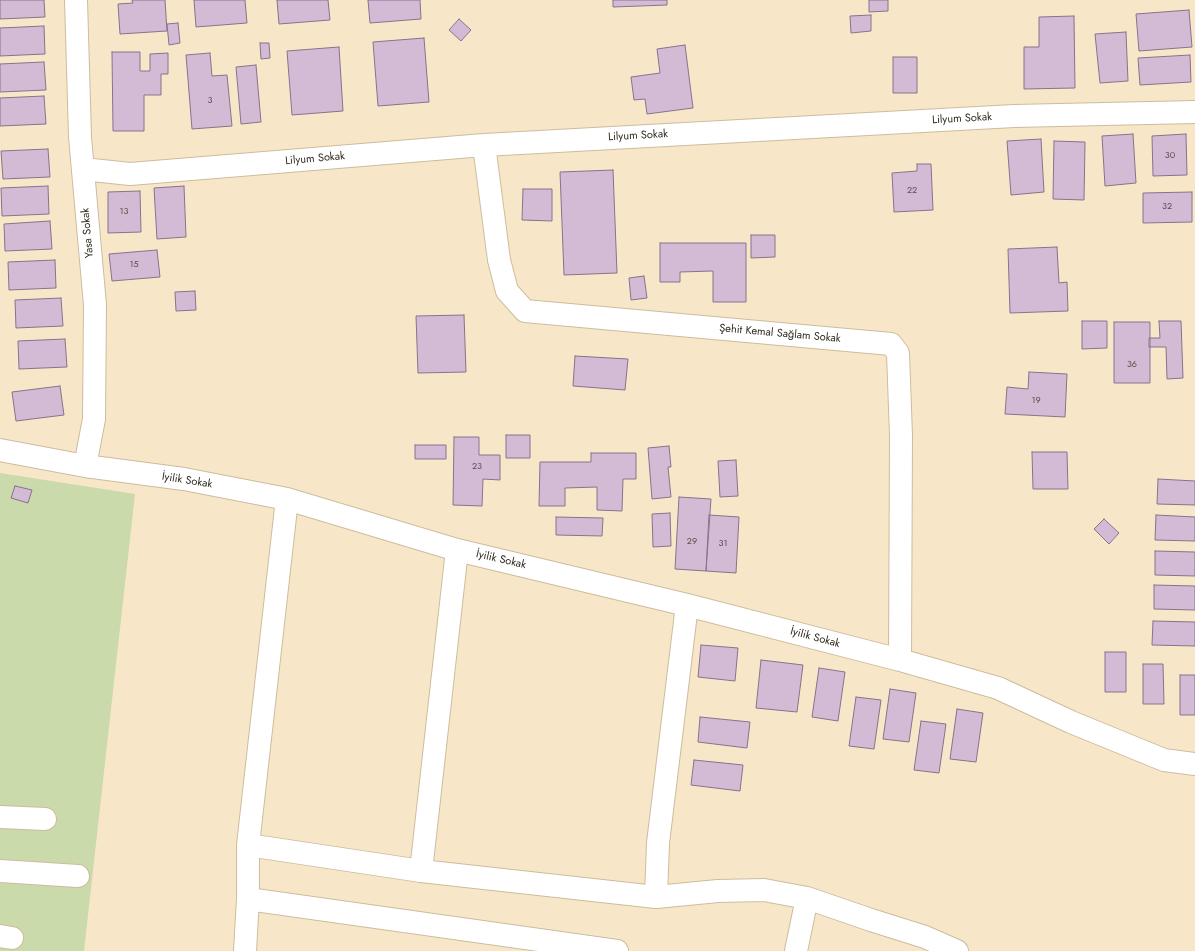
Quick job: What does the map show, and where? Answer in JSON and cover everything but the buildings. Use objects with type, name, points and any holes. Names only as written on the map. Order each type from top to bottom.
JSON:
[{"type":"street","name":"Yasa Sokak","points":[[76,0],[80,137],[95,305],[94,419],[85,466]]},
{"type":"street","name":"Lilyum Sokak","points":[[83,169],[130,174],[484,145],[1014,116],[1195,112]]},
{"type":"street","name":"Şehit Kemal Sağlam Sokak","points":[[484,145],[499,260],[507,291],[525,311],[891,344],[898,353],[901,436],[900,660]]},
{"type":"street","name":"İyilik Sokak","points":[[0,450],[85,466],[184,479],[287,499],[457,550],[687,605],[900,660],[998,688],[1071,722],[1164,760],[1195,764]]},
{"type":"street","points":[[245,951],[248,899],[248,845],[287,499]]},
{"type":"street","points":[[421,871],[457,550]]},
{"type":"street","points":[[656,897],[658,842],[687,605]]},
{"type":"street","points":[[0,817],[45,819]]},
{"type":"street","points":[[248,845],[421,871],[656,897],[718,891],[764,890],[807,898],[925,937],[957,951]]},
{"type":"street","points":[[0,871],[78,876]]},
{"type":"street","points":[[796,951],[807,898]]},
{"type":"street","points":[[248,899],[617,951]]},
{"type":"green space","points":[[0,473],[135,494],[84,951],[0,951]]}]
